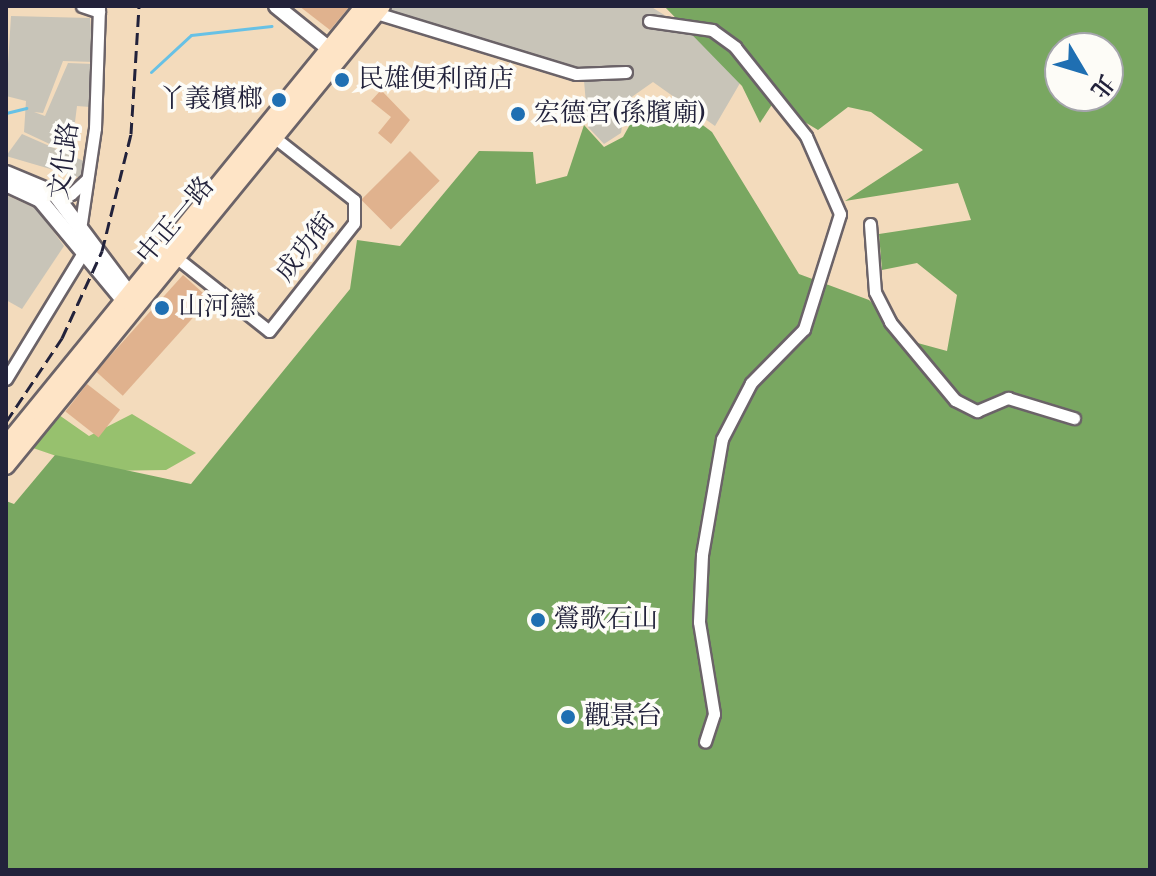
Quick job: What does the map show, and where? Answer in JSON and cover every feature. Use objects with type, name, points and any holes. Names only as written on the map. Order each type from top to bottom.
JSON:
[{"type":"main road","name":"中正一路","points":[[6,466],[132,298],[177,258],[374,8]]},
{"type":"main road","name":"中正一路","points":[[6,445],[272,135]]},
{"type":"street","points":[[82,6],[99,9]]},
{"type":"street","points":[[276,6],[335,54]]},
{"type":"street","points":[[374,8],[576,74],[626,72]]},
{"type":"street","name":"文化路","points":[[99,9],[81,223],[132,298]]},
{"type":"street","points":[[649,21],[712,30],[735,47],[806,136],[840,214],[804,329],[751,383],[722,439],[701,582],[699,622],[714,714],[705,742]]},
{"type":"street","name":"成功街","points":[[177,258],[269,331],[359,212],[272,135]]},
{"type":"street","points":[[6,173],[54,193],[71,194],[87,179]]},
{"type":"street","points":[[6,184],[40,200],[84,251],[132,298]]},
{"type":"street","points":[[54,193],[81,223]]},
{"type":"street","points":[[870,224],[880,302],[955,400],[977,411],[1008,398],[1074,418]]},
{"type":"street","points":[[6,379],[84,251]]},
{"type":"shaded area","points":[[391,6],[650,6],[712,45],[743,78],[715,126],[653,82],[626,101],[621,133],[604,144],[588,127],[583,69],[387,11]]},
{"type":"shaded area","points":[[11,16],[90,18],[94,62],[63,61],[43,113],[34,112],[45,116],[68,63],[94,64],[90,107],[77,106],[71,154],[24,132],[26,101],[6,96]]},
{"type":"shaded area","points":[[22,134],[86,162],[81,178],[6,156]]},
{"type":"shaded area","points":[[6,195],[37,209],[64,246],[22,309],[6,300]]},
{"type":"green space","points":[[664,6],[1150,6],[1150,870],[6,870],[6,501],[14,504],[55,455],[191,484],[350,289],[357,240],[400,246],[479,151],[533,152],[536,184],[567,176],[584,125],[604,147],[623,137],[642,103],[668,99],[712,132],[799,274],[869,300],[914,342],[947,351],[957,295],[917,263],[882,270],[879,234],[971,220],[958,183],[845,201],[923,150],[871,112],[848,107],[818,130],[773,103],[760,123],[742,86]]},
{"type":"green space","points":[[132,414],[196,453],[166,470],[100,471],[33,448],[59,415],[89,436]]},
{"type":"building","points":[[299,6],[350,6],[330,30]]},
{"type":"building","points":[[381,90],[410,120],[391,144],[378,133],[391,117],[371,101]]},
{"type":"building","points":[[410,151],[440,181],[391,229],[361,200]]},
{"type":"building","points":[[183,275],[210,299],[123,396],[96,372]]},
{"type":"building","points":[[87,384],[120,410],[99,437],[65,412]]},
{"type":"waterway","points":[[151,72],[191,35],[271,26]]},
{"type":"waterway","points":[[6,113],[26,108]]},
{"type":"railway","points":[[6,422],[62,338],[102,251],[131,134],[139,6]]},
{"type":"place","name":"民雄便利商店","points":[[342,80]]},
{"type":"place","name":"丫義檳榔","points":[[279,100]]},
{"type":"place","name":"宏德宮(孫臏廟)","points":[[518,114]]},
{"type":"place","name":"山河戀","points":[[162,308]]},
{"type":"place","name":"鶯歌石山","points":[[538,620]]},
{"type":"place","name":"觀景台","points":[[568,717]]}]
